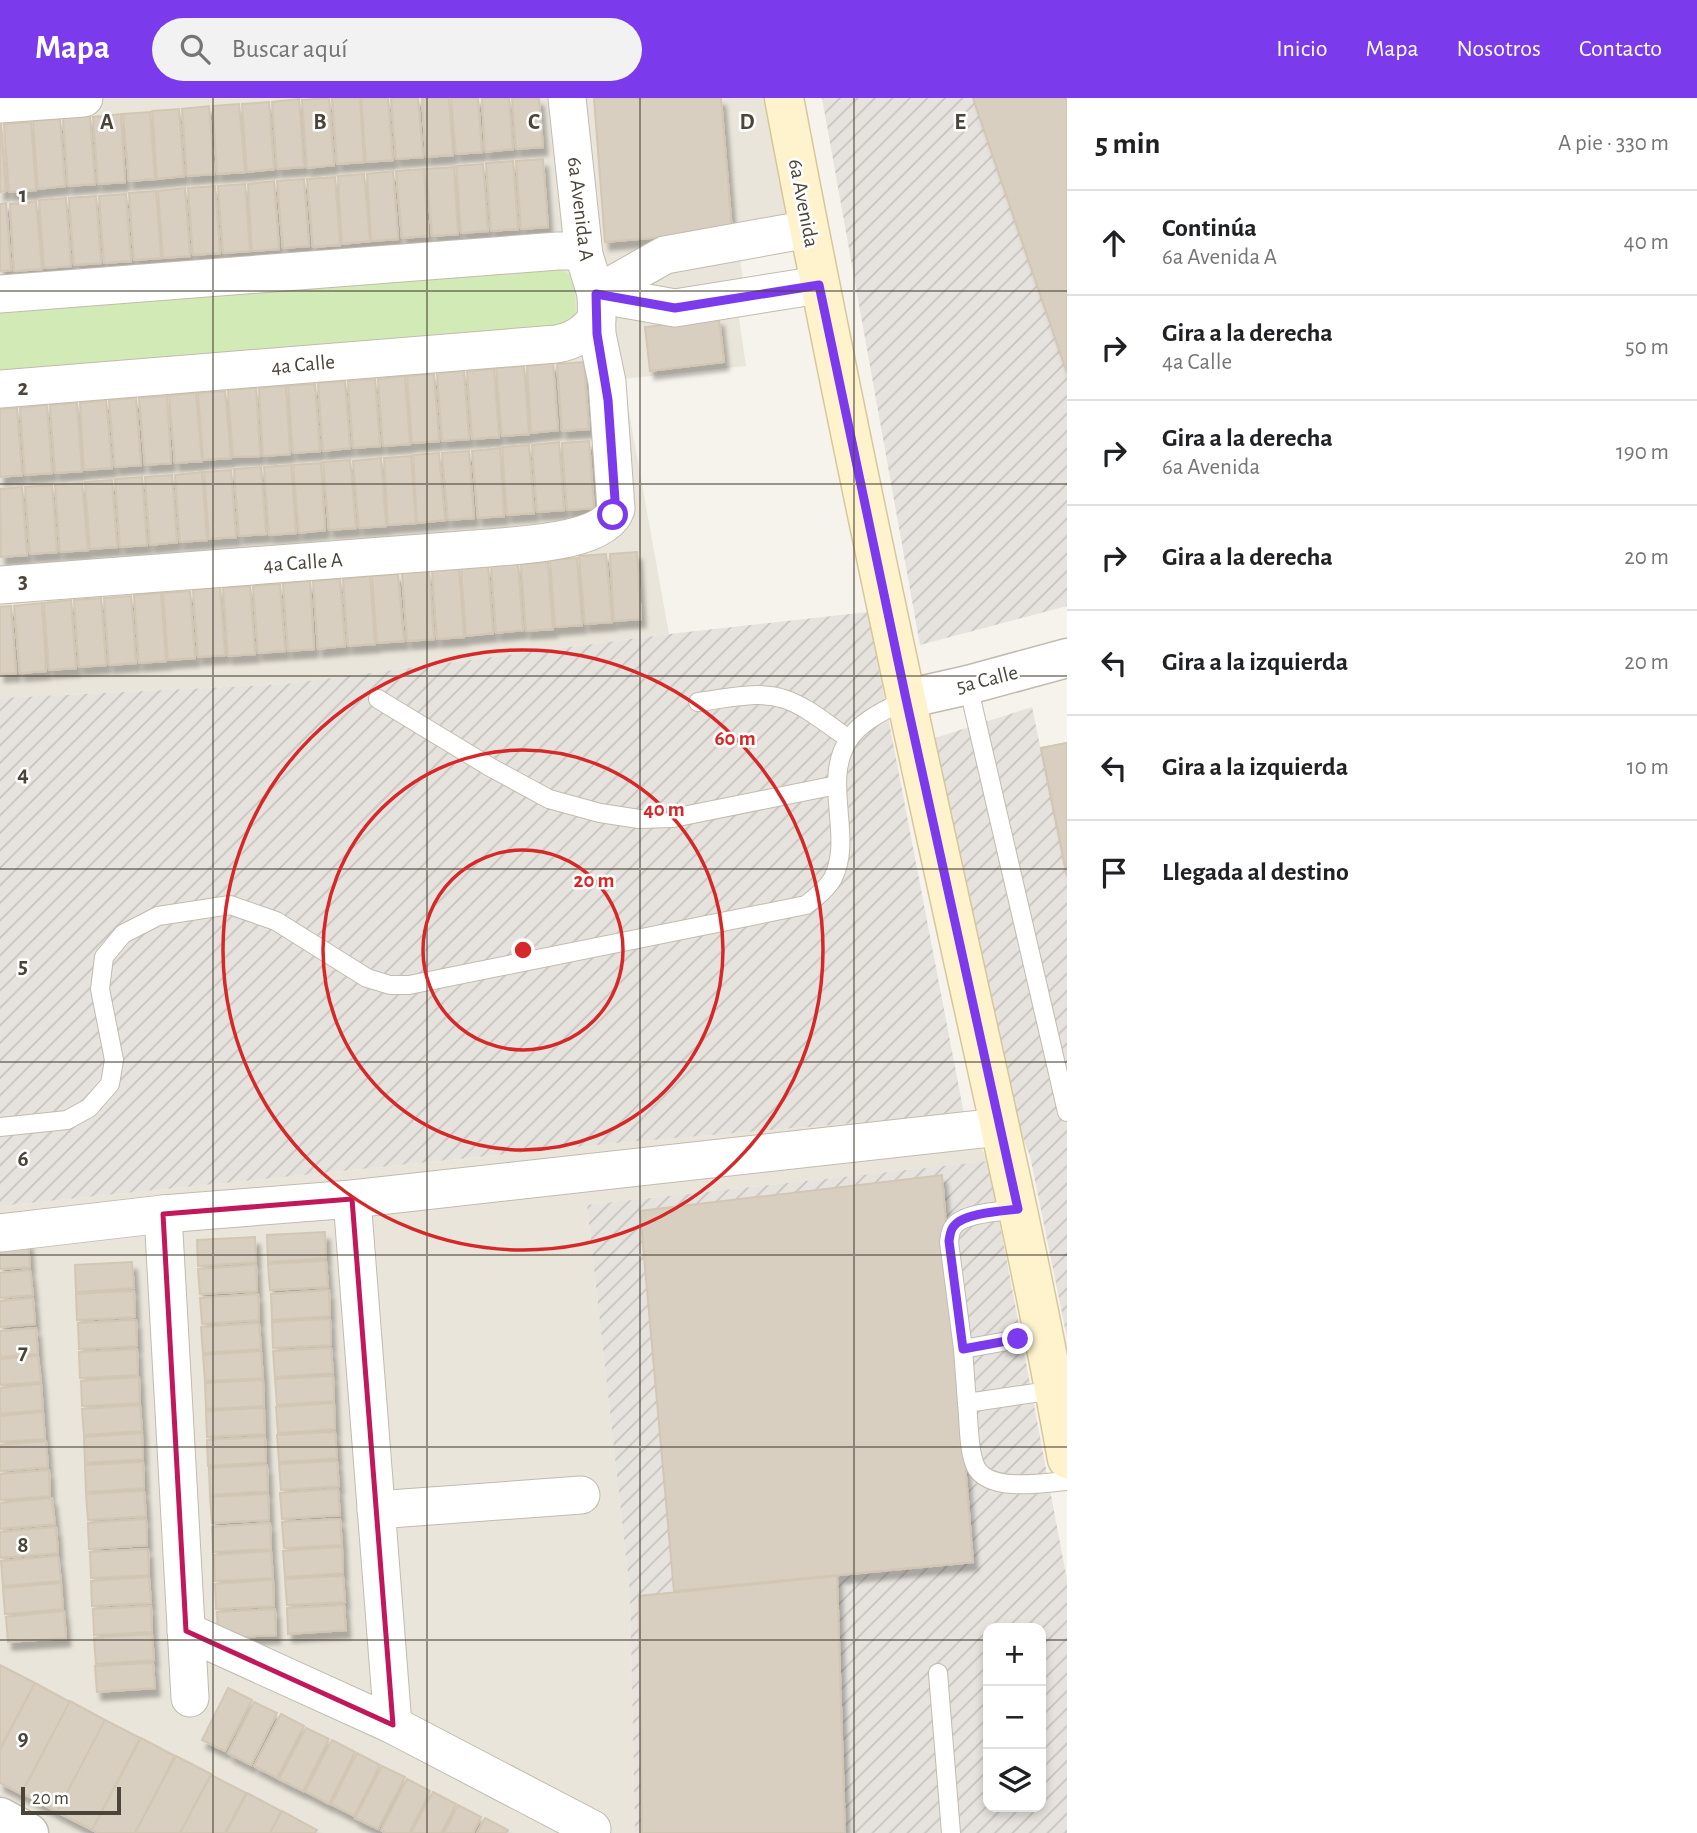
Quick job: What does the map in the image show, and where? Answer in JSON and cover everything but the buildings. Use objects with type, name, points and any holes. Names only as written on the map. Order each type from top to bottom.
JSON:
[{"type":"main road","name":"6a Avenida","points":[[784,98],[819,285],[906,699],[1046,1338],[1067,1459]]},
{"type":"street","points":[[0,104],[84,98]]},
{"type":"street","name":"6a Avenida A","points":[[567,98],[584,255],[596,307],[597,334],[608,400],[615,500],[614,513],[604,524]]},
{"type":"street","name":"4a Calle","points":[[0,389],[568,342],[582,335],[596,307],[665,255],[808,229]]},
{"type":"street","points":[[0,293],[558,251],[576,251],[584,255]]},
{"type":"street","points":[[596,307],[675,308],[819,285]]},
{"type":"street","name":"4a Calle A","points":[[0,585],[488,548],[566,538],[595,530],[604,524]]},
{"type":"street","name":"5a Calle","points":[[906,699],[1067,658]]},
{"type":"street","points":[[0,1233],[163,1214],[352,1199],[999,1127]]},
{"type":"street","points":[[352,1199],[393,1725]]},
{"type":"street","points":[[163,1214],[190,1698]]},
{"type":"street","points":[[376,1510],[582,1495]]},
{"type":"street","points":[[186,1631],[393,1725],[592,1829]]},
{"type":"street","points":[[0,1817],[29,1833]]},
{"type":"lane","points":[[968,685],[1067,1112]]},
{"type":"lane","points":[[698,702],[747,696],[786,699],[849,739]]},
{"type":"lane","points":[[378,699],[490,767],[550,799],[600,813],[639,818],[673,818],[837,785]]},
{"type":"lane","points":[[0,1127],[67,1120],[89,1108],[110,1084],[114,1060],[100,989],[104,957],[123,934],[158,916],[230,905],[276,921],[367,978],[390,985],[424,982],[806,905],[832,880],[839,862],[837,785],[841,755],[849,739],[870,718],[906,699]]},
{"type":"lane","points":[[1018,1209],[966,1218],[953,1226],[950,1233],[972,1452],[976,1469],[990,1481],[1007,1484],[1067,1481]]},
{"type":"lane","points":[[963,1349],[1018,1339],[1046,1338]]},
{"type":"lane","points":[[967,1403],[1055,1390]]},
{"type":"lane","points":[[939,1673],[951,1833]]},
{"type":"highlighted area","points":[[352,1199],[393,1725],[186,1631],[163,1214]]},
{"type":"shaded area","points":[[0,98],[774,98],[788,212],[780,220],[736,228],[746,303],[737,305],[746,366],[623,379],[669,634],[285,684],[0,698]]},
{"type":"shaded area","points":[[822,98],[1067,98],[1067,606],[920,645]]},
{"type":"shaded area","points":[[868,612],[964,1114],[616,1143],[0,1206],[0,698],[285,684],[669,634]]},
{"type":"shaded area","points":[[1032,707],[1067,876],[1067,1338],[1030,1156],[1006,1095],[935,738]]},
{"type":"shaded area","points":[[964,1114],[988,1161],[587,1205],[630,1593],[635,1833],[0,1833],[0,1206],[616,1143]]},
{"type":"shaded area","points":[[988,1161],[1067,1580],[1067,1833],[635,1833],[630,1593],[587,1205]]},
{"type":"green space","points":[[560,269],[572,276],[574,281],[576,316],[567,328],[0,377],[0,306]]},
{"type":"route","points":[[613,515],[615,500],[607,382],[597,334],[596,294],[675,308],[819,285],[906,699],[1018,1209],[966,1218],[953,1226],[950,1233],[963,1349],[1018,1339]]}]
